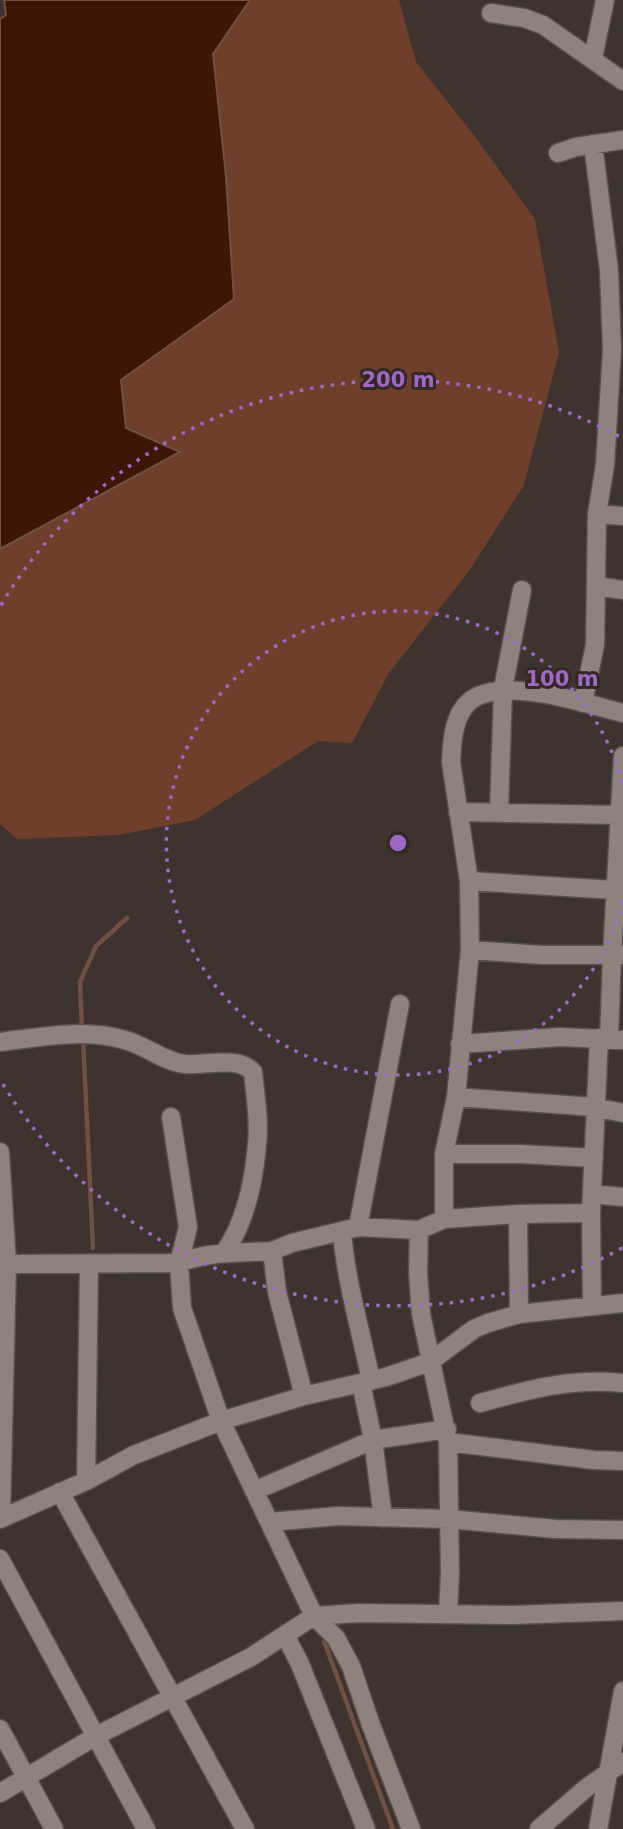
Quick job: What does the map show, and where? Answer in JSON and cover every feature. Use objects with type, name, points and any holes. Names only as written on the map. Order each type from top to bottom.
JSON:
[{"type":"street","points":[[593,58],[605,0]]},
{"type":"street","points":[[491,13],[524,18],[543,25],[623,81]]},
{"type":"street","points":[[558,153],[623,140]]},
{"type":"street","points":[[583,703],[595,646],[597,514],[605,464],[617,298],[593,144]]},
{"type":"street","points":[[597,514],[623,516]]},
{"type":"street","points":[[597,586],[623,590]]},
{"type":"street","points":[[499,811],[503,690],[522,590]]},
{"type":"street","points":[[444,1219],[444,1154],[456,1097],[470,950],[469,881],[451,762],[455,726],[467,703],[476,697],[503,690],[583,703],[623,713]]},
{"type":"street","points":[[592,1306],[594,1107],[610,1039],[617,955],[615,890],[620,868],[619,815],[623,756]]},
{"type":"street","points":[[458,811],[619,815]]},
{"type":"street","points":[[469,881],[615,890]]},
{"type":"street","points":[[470,950],[542,955],[617,955]]},
{"type":"street","points":[[383,1518],[358,1315],[351,1294],[350,1229],[400,1004]]},
{"type":"street","points":[[0,1042],[69,1033],[83,1034],[124,1040],[183,1064],[235,1063],[249,1067],[253,1072],[258,1142],[243,1214],[235,1237],[225,1253]]},
{"type":"street","points":[[460,1044],[525,1038],[610,1039]]},
{"type":"street","points":[[456,1097],[594,1107],[623,1113]]},
{"type":"street","points":[[171,1116],[188,1227],[179,1263],[182,1308],[221,1421],[314,1616],[336,1638],[351,1666],[370,1725],[411,1829]]},
{"type":"street","points":[[0,1152],[4,1264],[1,1519],[134,1455],[221,1421],[304,1396],[404,1372],[431,1361],[474,1329],[519,1314],[623,1303]]},
{"type":"street","points":[[444,1154],[594,1158]]},
{"type":"street","points":[[592,1194],[623,1197]]},
{"type":"street","points":[[4,1264],[179,1263],[190,1258],[225,1253],[263,1252],[350,1229],[419,1230],[444,1219],[591,1213]]},
{"type":"street","points":[[518,1214],[519,1314]]},
{"type":"street","points":[[419,1230],[421,1314],[447,1435],[448,1614]]},
{"type":"street","points":[[263,1252],[277,1292],[304,1396]]},
{"type":"street","points":[[86,1480],[89,1265]]},
{"type":"street","points":[[480,1403],[551,1384],[592,1380],[623,1383]]},
{"type":"street","points":[[254,1490],[373,1440],[447,1435],[523,1452],[623,1461]]},
{"type":"street","points":[[60,1492],[245,1829]]},
{"type":"street","points":[[270,1522],[338,1516],[449,1519],[555,1529],[623,1530]]},
{"type":"street","points":[[0,1559],[146,1829]]},
{"type":"street","points":[[0,1793],[96,1736],[173,1698],[314,1616],[359,1613],[513,1615],[623,1611]]},
{"type":"street","points":[[285,1635],[300,1664],[366,1829]]},
{"type":"street","points":[[601,1828],[607,1774],[623,1691]]},
{"type":"street","points":[[0,1729],[54,1829]]},
{"type":"street","points":[[539,1829],[585,1789],[623,1762]]},
{"type":"shaded area","points":[[4,0],[250,0],[213,54],[226,177],[234,299],[121,380],[126,428],[180,452],[0,549],[0,19],[6,15]]},
{"type":"shaded area","points":[[250,0],[399,0],[416,62],[535,219],[559,352],[524,485],[469,571],[389,673],[352,743],[318,741],[195,820],[119,835],[17,839],[0,824],[0,549],[180,453],[126,428],[121,379],[234,299],[226,177],[213,54]]},
{"type":"waterway","points":[[82,1029],[80,982],[96,946],[127,918]]},
{"type":"waterway","points":[[83,1038],[93,1248]]},
{"type":"waterway","points":[[324,1641],[393,1829]]}]
